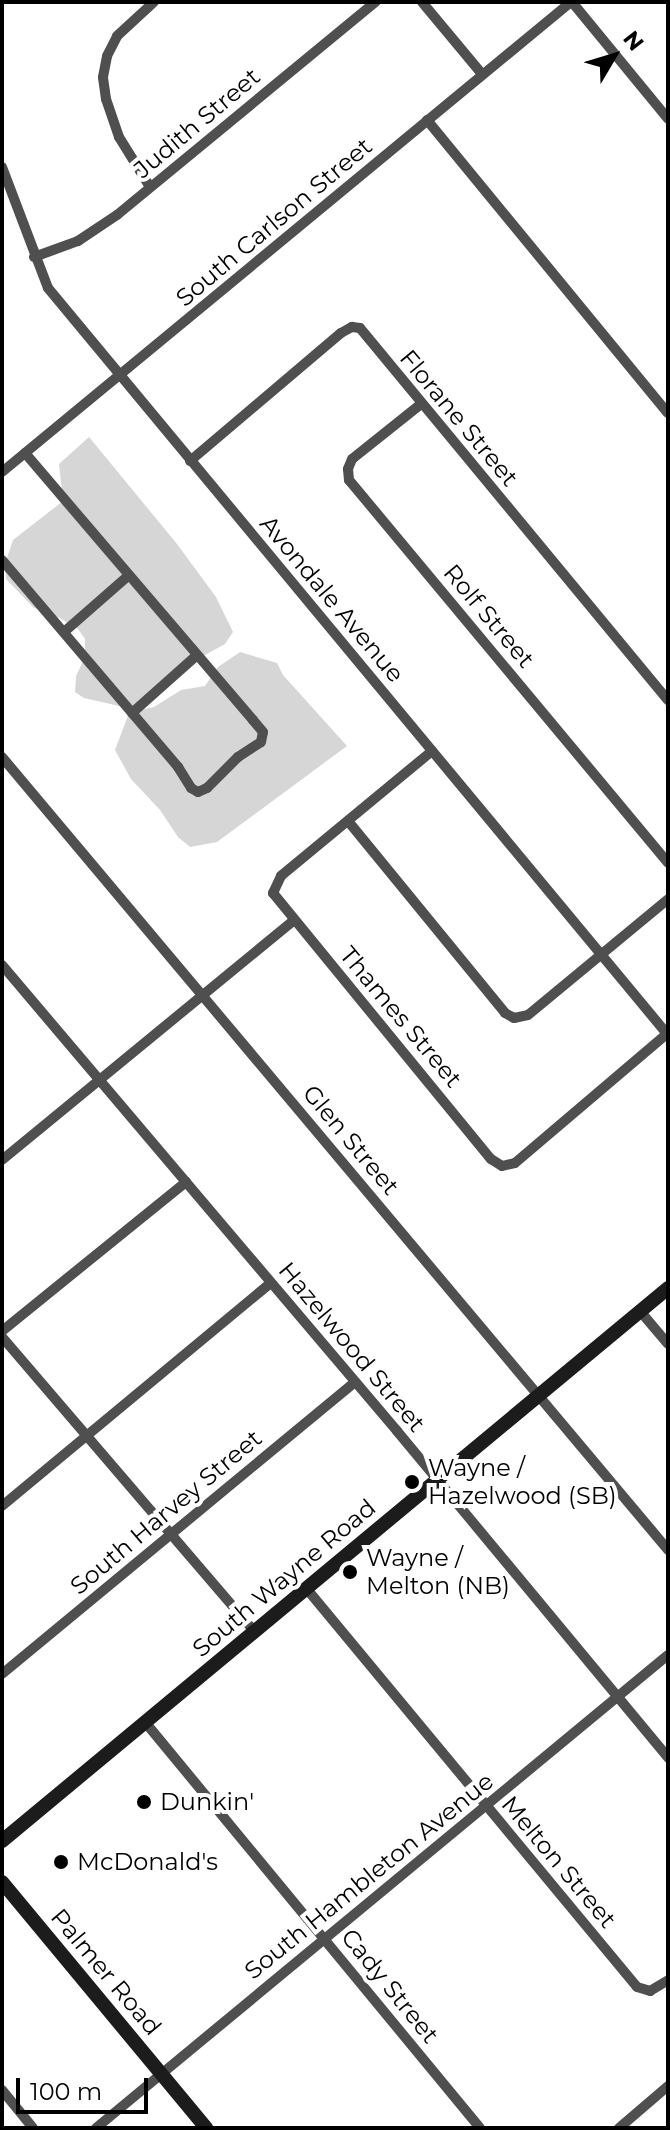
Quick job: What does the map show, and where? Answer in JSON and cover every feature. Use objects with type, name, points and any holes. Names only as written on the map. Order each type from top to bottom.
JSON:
[{"type":"main road","name":"South Wayne Road","points":[[2,1841],[668,1288]]},
{"type":"main road","name":"Palmer Road","points":[[2,1882],[206,2128]]},
{"type":"street","points":[[150,187],[119,137],[103,77],[107,56],[117,36],[154,2]]},
{"type":"street","name":"Judith Street","points":[[34,257],[91,233],[375,2]]},
{"type":"street","points":[[422,2],[482,74]]},
{"type":"street","points":[[571,2],[668,119]]},
{"type":"street","name":"South Carlson Street","points":[[2,472],[571,2]]},
{"type":"street","points":[[427,120],[668,413]]},
{"type":"street","name":"Avondale Avenue","points":[[2,167],[48,288],[668,1034]]},
{"type":"street","name":"Florane Street","points":[[190,461],[352,327],[364,333],[668,700]]},
{"type":"street","name":"Rolf Street","points":[[421,404],[352,459],[348,469],[349,480],[668,863]]},
{"type":"street","points":[[2,560],[132,713],[191,788],[198,792],[207,788],[238,757],[261,742],[263,732],[25,453]]},
{"type":"street","points":[[64,632],[128,576]]},
{"type":"street","points":[[132,713],[196,656]]},
{"type":"street","name":"Thames Street","points":[[432,751],[275,883],[275,897],[294,920],[499,1165],[515,1163],[668,1034]]},
{"type":"street","name":"Glen Street","points":[[2,757],[668,1550]]},
{"type":"street","points":[[348,821],[505,1013],[516,1018],[528,1015],[668,899]]},
{"type":"street","points":[[2,1160],[294,920]]},
{"type":"street","name":"Hazelwood Street","points":[[2,965],[437,1479],[668,1758]]},
{"type":"street","points":[[2,1331],[186,1182]]},
{"type":"street","points":[[2,1506],[271,1283]]},
{"type":"street","points":[[640,1311],[668,1344]]},
{"type":"street","points":[[2,1337],[254,1631]]},
{"type":"street","name":"South Harvey Street","points":[[2,1674],[355,1382]]},
{"type":"street","name":"Melton Street","points":[[306,1588],[637,1987],[650,1991],[668,1980]]},
{"type":"street","name":"South Hambleton Avenue","points":[[96,2128],[668,1655]]},
{"type":"street","name":"Cady Street","points":[[145,1722],[480,2128]]},
{"type":"street","points":[[619,2128],[668,2086]]},
{"type":"street","points":[[2,2090],[33,2128]]},
{"type":"shaded area","points":[[89,437],[177,544],[216,597],[233,632],[225,644],[205,655],[151,702],[128,708],[84,698],[75,692],[76,676],[85,657],[85,639],[78,629],[34,608],[6,579],[5,564],[13,540],[63,501],[59,464]]},
{"type":"shaded area","points":[[240,652],[277,663],[283,675],[347,746],[217,842],[190,847],[178,837],[160,810],[131,779],[115,750],[129,713],[154,707],[181,690],[205,686],[218,667]]},
{"type":"place","name":"Wayne / Hazelwood (SB)","points":[[412,1482]]},
{"type":"place","name":"Wayne / Melton (NB)","points":[[350,1572]]},
{"type":"place","name":"Dunkin'","points":[[144,1802]]},
{"type":"place","name":"McDonald's","points":[[61,1862]]}]
